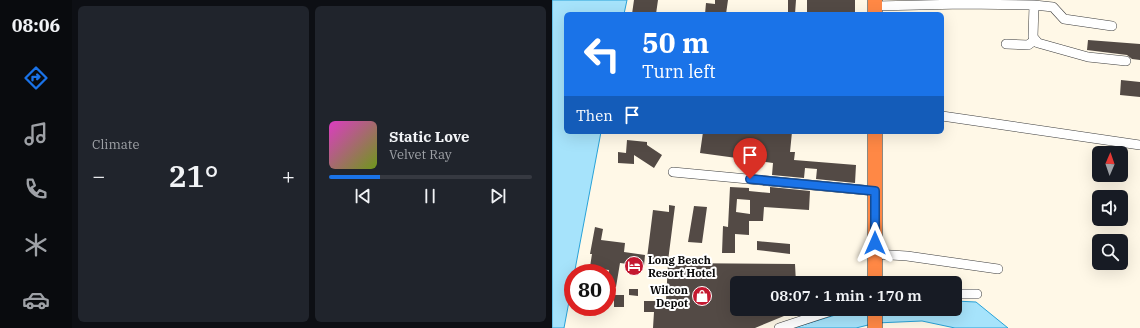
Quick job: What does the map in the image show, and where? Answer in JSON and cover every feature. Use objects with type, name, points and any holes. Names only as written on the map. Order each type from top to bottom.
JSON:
[{"type":"highway","points":[[875,134],[875,276]]},
{"type":"highway","points":[[875,316],[875,328]]},
{"type":"street","points":[[875,7],[963,4],[1034,5],[1053,7],[1064,19],[1112,26]]},
{"type":"street","points":[[1034,5],[1032,27],[1035,40]]},
{"type":"street","points":[[1006,44],[1028,45],[1035,40]]},
{"type":"street","points":[[1035,40],[1047,46],[1088,57],[1126,61]]},
{"type":"street","points":[[944,116],[1140,145]]},
{"type":"street","points":[[673,172],[875,191]]},
{"type":"street","points":[[875,254],[907,256],[998,269]]},
{"type":"street","points":[[962,294],[977,294]]},
{"type":"street","points":[[779,328],[816,316]]},
{"type":"water","points":[[552,0],[627,0],[624,12],[564,12],[564,134],[601,134],[576,264],[564,264],[564,316],[566,316],[564,328],[552,328]]},
{"type":"water","points":[[962,301],[976,302],[1008,328],[955,328],[922,321],[876,323],[856,328],[793,328],[832,316],[962,316]]},
{"type":"building","points":[[634,0],[658,0],[656,12],[632,12]]},
{"type":"building","points":[[715,0],[728,0],[726,12],[705,12],[706,3],[715,4]]},
{"type":"building","points":[[788,0],[796,0],[795,12],[788,12]]},
{"type":"building","points":[[807,0],[855,0],[855,12],[807,12]]},
{"type":"building","points":[[1088,40],[1140,44],[1140,60],[1132,59],[1127,55],[1087,50]]},
{"type":"building","points":[[1121,80],[1140,82],[1140,97],[1120,95]]},
{"type":"building","points":[[703,134],[792,134],[790,152],[795,152],[794,160],[856,165],[855,183],[816,179],[817,169],[805,168],[804,178],[772,175],[773,163],[700,153]]},
{"type":"building","points":[[627,140],[647,142],[647,145],[662,155],[654,168],[634,155],[634,164],[618,163],[618,152],[626,153]]},
{"type":"building","points":[[730,187],[749,188],[749,191],[770,193],[770,187],[810,191],[809,210],[764,207],[763,221],[749,221],[749,235],[735,234],[735,253],[722,253],[723,226],[728,227]],"holes":[[[737,199],[750,200],[750,214],[736,212]]]},
{"type":"building","points":[[669,205],[675,206],[668,261],[647,258],[653,210],[669,212]]},
{"type":"building","points":[[694,206],[707,207],[702,243],[688,242]]},
{"type":"building","points":[[595,227],[603,229],[601,240],[625,243],[624,252],[645,255],[644,266],[620,263],[616,287],[616,264],[590,264],[592,254],[590,254]]},
{"type":"building","points":[[757,241],[790,244],[790,254],[757,250]]},
{"type":"building","name":"Wilcon Depot","points":[[668,263],[795,264],[796,276],[730,276],[730,316],[784,316],[755,328],[653,328],[654,312],[644,312],[644,301],[666,301]]},
{"type":"building","points":[[629,289],[638,289],[638,296],[629,295]]},
{"type":"building","points":[[616,295],[624,295],[624,307],[616,307]]},
{"type":"place","name":"Long Beach Resort Hotel","points":[[634,266]]},
{"type":"place","name":"Wilcon Depot","points":[[702,296]]},
{"type":"route","points":[[750,179],[875,191],[875,243]]}]
